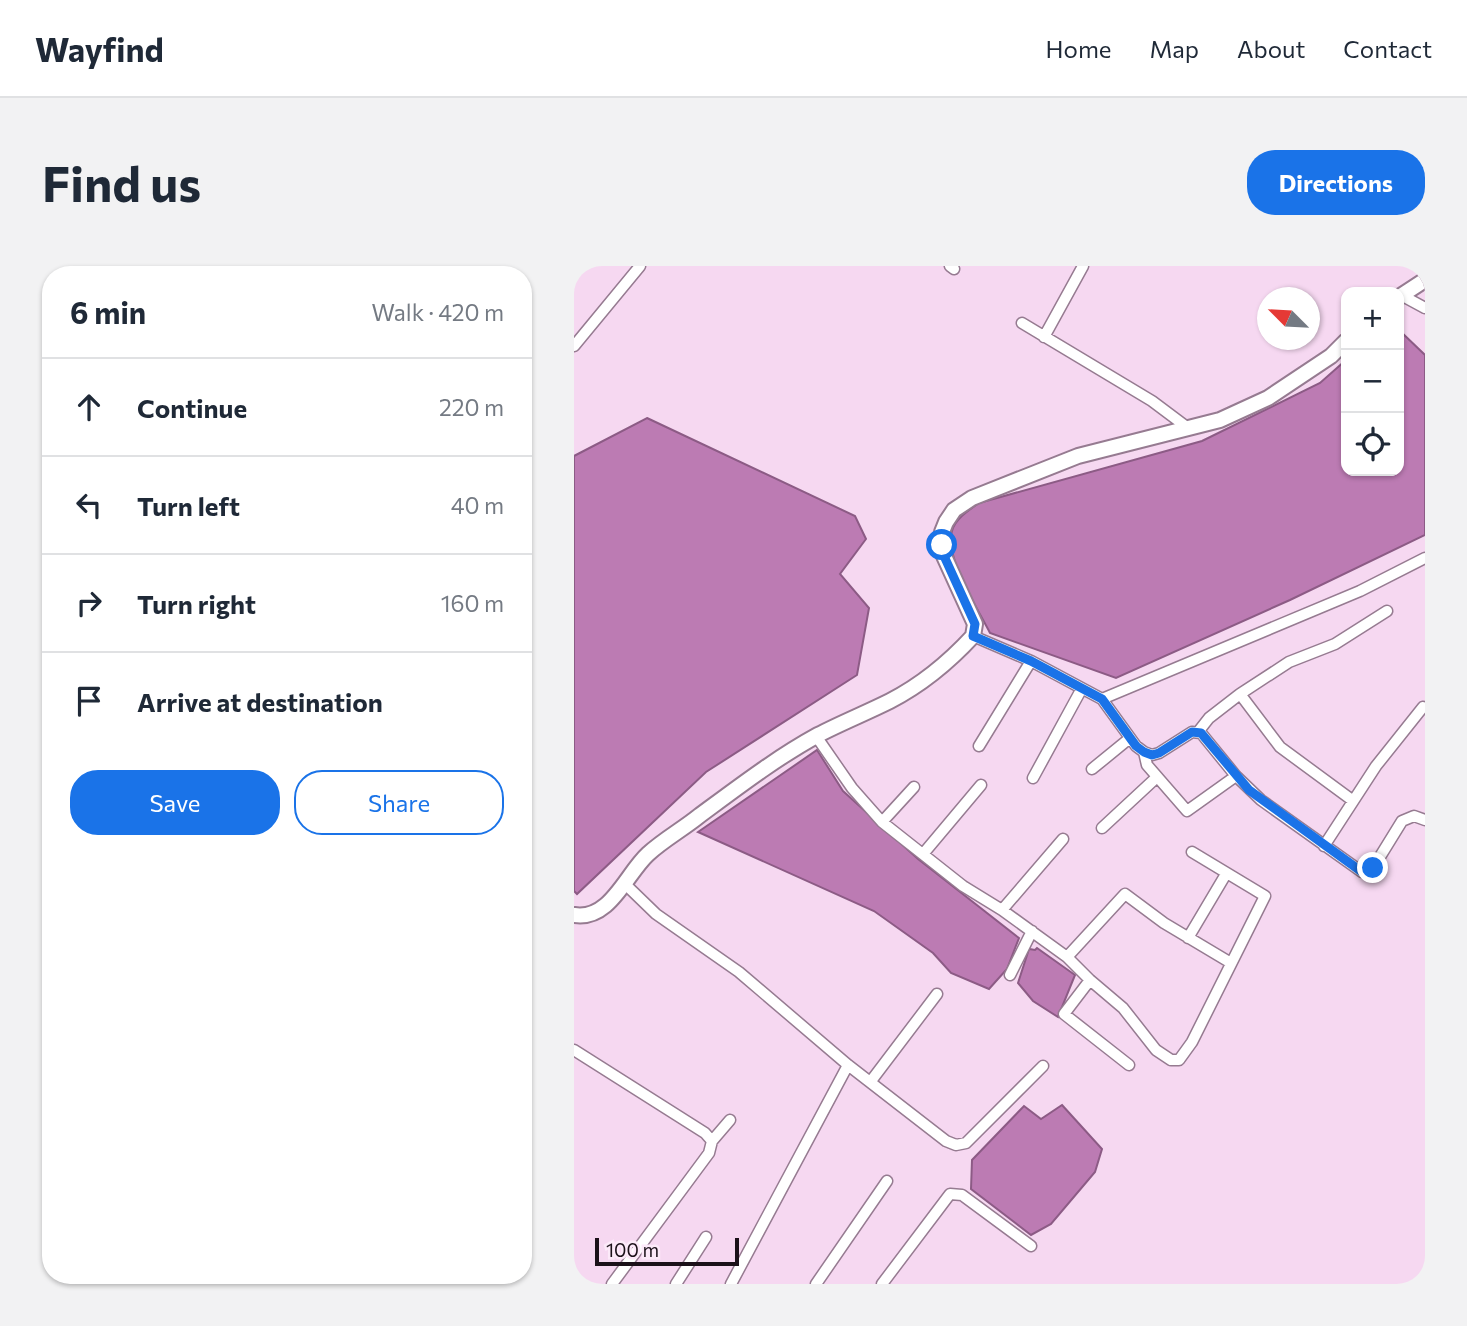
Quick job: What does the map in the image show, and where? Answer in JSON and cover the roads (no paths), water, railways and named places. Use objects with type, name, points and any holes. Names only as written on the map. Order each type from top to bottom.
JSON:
[{"type":"street","points":[[574,346],[640,266]]},
{"type":"street","points":[[1044,337],[1083,266]]},
{"type":"street","points":[[1404,293],[1425,280]]},
{"type":"street","points":[[1404,298],[1425,308]]},
{"type":"street","points":[[1022,324],[1152,401],[1188,428]]},
{"type":"street","points":[[574,915],[594,913],[608,904],[648,854],[736,789],[816,736],[891,701],[914,687],[945,663],[973,636],[975,624],[944,556],[942,545],[946,522],[954,510],[972,498],[1078,456],[1220,420],[1268,398],[1313,369],[1341,345]]},
{"type":"street","points":[[1102,699],[1360,592],[1425,558]]},
{"type":"street","points":[[1198,732],[1209,718],[1240,694],[1289,662],[1335,644],[1387,611]]},
{"type":"street","points":[[973,636],[1031,661],[1102,699],[1130,738],[1144,752],[1152,755],[1159,753],[1192,732],[1205,736],[1236,776],[1261,800],[1362,872],[1367,873],[1373,868],[1402,821],[1414,816],[1425,820]]},
{"type":"street","points":[[979,746],[1031,661]]},
{"type":"street","points":[[1033,778],[1081,690]]},
{"type":"street","points":[[1240,694],[1280,747],[1352,800]]},
{"type":"street","points":[[1324,846],[1376,766],[1423,707]]},
{"type":"street","points":[[816,736],[852,788],[882,822],[963,886],[1002,910],[1067,957],[1124,1008],[1156,1050],[1171,1060],[1179,1060],[1192,1042],[1265,896],[1192,852]]},
{"type":"street","points":[[1091,769],[1130,738]]},
{"type":"street","points":[[1144,752],[1147,765],[1186,811],[1236,776]]},
{"type":"street","points":[[1102,828],[1157,777]]},
{"type":"street","points":[[923,854],[981,785]]},
{"type":"street","points":[[882,822],[914,787]]},
{"type":"street","points":[[1002,910],[1063,839]]},
{"type":"street","points":[[1188,938],[1226,874]]},
{"type":"street","points":[[624,883],[656,914],[739,972],[848,1065],[947,1141],[961,1145],[966,1143],[1043,1066]]},
{"type":"street","points":[[1067,957],[1125,894],[1188,938],[1231,963]]},
{"type":"street","points":[[1010,975],[1032,931]]},
{"type":"street","points":[[1090,980],[1064,1014],[1129,1065]]},
{"type":"street","points":[[871,1081],[937,994]]},
{"type":"street","points":[[574,1050],[705,1133],[712,1141]]},
{"type":"street","points":[[731,1284],[848,1065]]},
{"type":"street","points":[[612,1284],[709,1153],[712,1141],[730,1120]]},
{"type":"street","points":[[816,1284],[887,1181]]},
{"type":"street","points":[[882,1284],[950,1194],[962,1195],[1031,1246]]},
{"type":"street","points":[[676,1284],[706,1237]]}]
